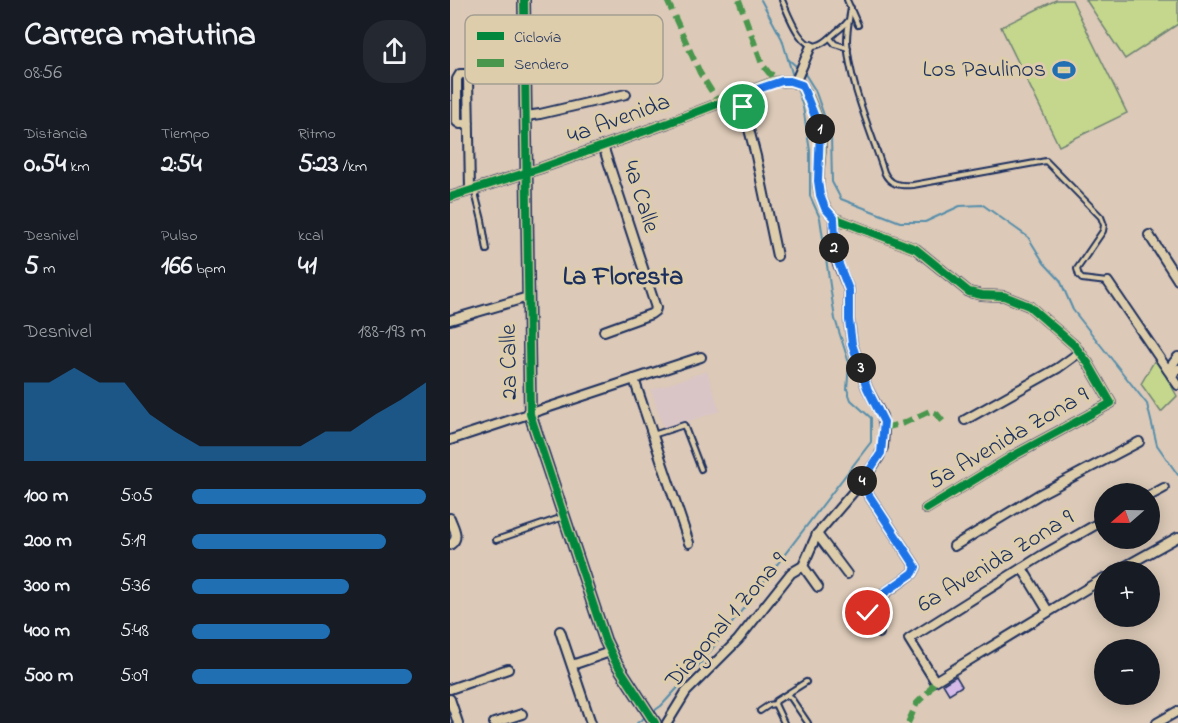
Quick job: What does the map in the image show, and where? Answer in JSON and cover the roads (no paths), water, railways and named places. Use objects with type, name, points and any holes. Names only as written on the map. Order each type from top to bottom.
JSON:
[{"type":"street","name":"2a Calle","points":[[524,0],[524,15]]},
{"type":"street","points":[[811,46],[795,82],[804,88],[820,129],[819,188],[825,208],[834,218],[916,249],[969,292],[982,296],[1004,296],[1029,306],[1065,336],[1080,352],[1058,368],[965,420]]},
{"type":"street","points":[[465,74],[460,74],[457,79],[458,122],[460,124],[469,123]]},
{"type":"street","name":"4a Avenida","points":[[450,197],[668,123],[774,82],[795,82]]},
{"type":"street","points":[[468,84],[472,189]]},
{"type":"street","name":"2a Calle","points":[[526,84],[530,414],[610,652],[655,723]]},
{"type":"street","points":[[526,116],[626,94]]},
{"type":"street","points":[[740,95],[756,156],[777,256]]},
{"type":"street","name":"4a Calle","points":[[603,146],[656,308],[651,314],[604,331]]},
{"type":"street","name":"Diagonal 1 Zona 9","points":[[667,723],[686,692],[730,649],[791,573],[803,566],[817,534],[861,483],[881,453],[884,422],[867,388],[852,344],[849,290],[836,257],[834,218]]},
{"type":"street","points":[[1149,235],[1178,280]]},
{"type":"street","points":[[1108,282],[1178,385]]},
{"type":"street","points":[[450,320],[528,297]]},
{"type":"street","name":"5a Avenida Zona 9","points":[[926,509],[1013,456],[1111,403],[1080,352]]},
{"type":"street","points":[[450,440],[701,357]]},
{"type":"street","points":[[1170,373],[1178,357]]},
{"type":"street","points":[[1170,373],[1178,369]]},
{"type":"street","points":[[634,379],[689,543]]},
{"type":"street","points":[[954,546],[1040,494],[1139,442]]},
{"type":"street","points":[[861,483],[915,564],[916,569],[868,605],[868,613],[879,633]]},
{"type":"street","points":[[1160,490],[1164,488]]},
{"type":"street","points":[[450,518],[456,540],[450,545]]},
{"type":"street","name":"6a Avenida Zona 9","points":[[1048,611],[934,681],[909,639],[1094,526]]},
{"type":"street","points":[[817,534],[847,574]]},
{"type":"street","points":[[1135,561],[1178,537]]},
{"type":"street","points":[[803,566],[818,587]]},
{"type":"street","points":[[1022,568],[1048,611],[1094,584]]},
{"type":"street","points":[[560,631],[591,723]]},
{"type":"street","points":[[572,664],[610,652]]},
{"type":"street","points":[[450,689],[508,669]]},
{"type":"street","points":[[450,699],[452,714],[458,723]]},
{"type":"street","points":[[494,723],[522,714]]},
{"type":"street","points":[[1156,723],[1177,714]]},
{"type":"lane","points":[[782,0],[804,43],[811,46],[817,46],[830,38],[842,28],[849,17]]},
{"type":"lane","points":[[847,0],[858,26]]},
{"type":"lane","points":[[851,8],[848,48],[857,90],[884,172],[890,182],[903,186],[913,185],[1046,161],[1101,217],[1104,225],[1103,231],[1077,269],[1082,279],[1108,282]]},
{"type":"lane","points":[[830,38],[835,44],[848,48]]},
{"type":"lane","points":[[472,189],[482,220],[487,250]]},
{"type":"lane","points":[[652,435],[684,425],[702,469]]},
{"type":"lane","points":[[496,540],[564,517]]},
{"type":"lane","points":[[760,711],[775,704],[776,701],[806,682]]},
{"type":"lane","points":[[787,696],[791,698],[808,723]]},
{"type":"lane","points":[[775,704],[784,723]]},
{"type":"waterway","points":[[761,0],[782,39],[794,80]]},
{"type":"waterway","points":[[788,59],[805,74],[815,90],[831,135],[832,182],[841,199],[900,222],[925,222],[960,206],[983,205],[1028,237],[1044,263],[1060,280],[1073,310],[1147,404],[1157,445],[1178,475]]},
{"type":"waterway","points":[[651,713],[661,706],[706,657],[871,442],[871,418],[851,400],[847,389],[849,363],[835,319],[820,218],[810,196],[810,151],[803,107],[796,85]]},
{"type":"waterway","points":[[637,723],[647,716]]},
{"type":"place","name":"Los Paulinos","points":[[1064,70]]},
{"type":"district","name":"La Floresta","points":[[623,278]]}]
